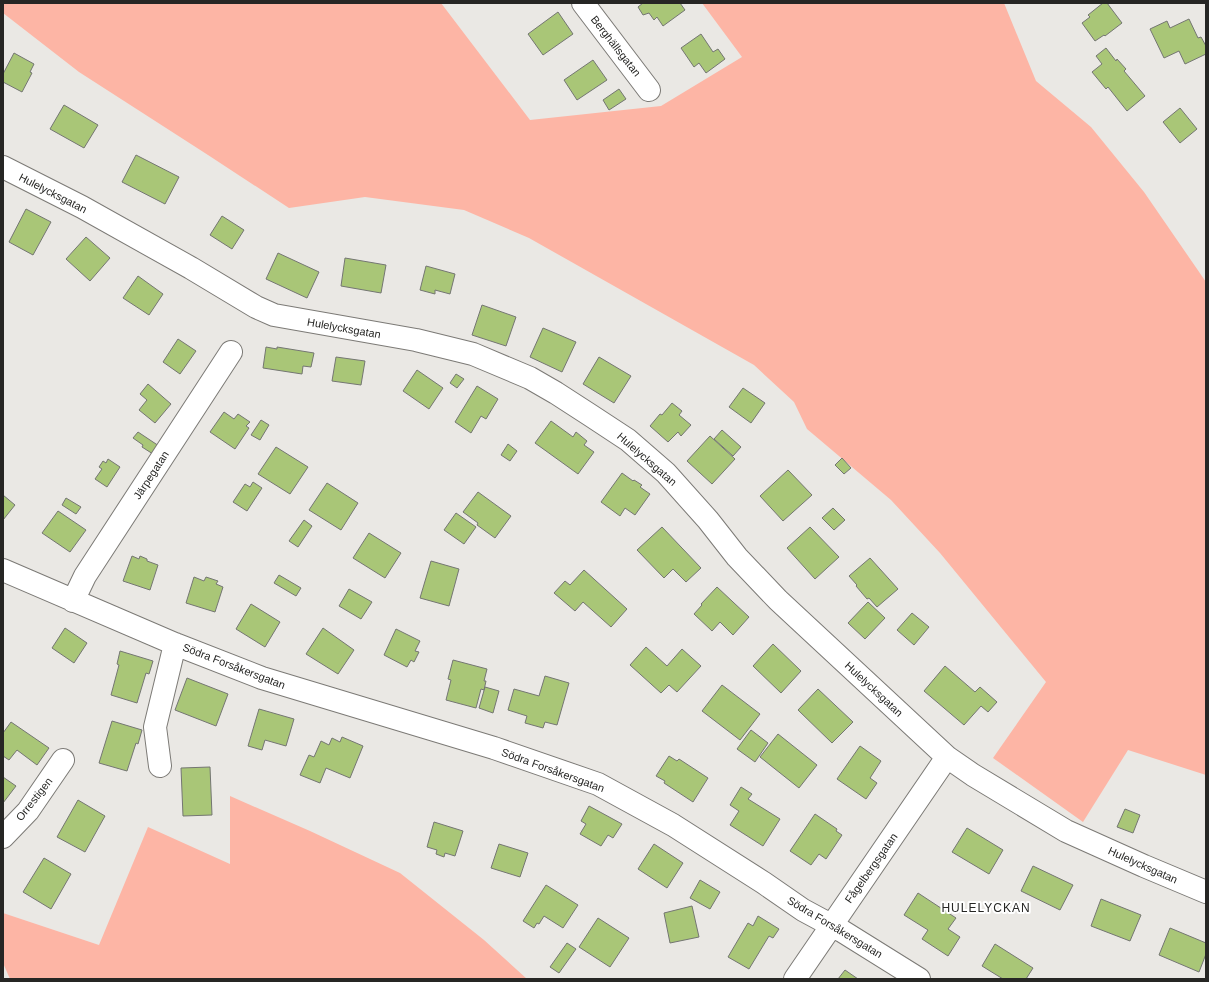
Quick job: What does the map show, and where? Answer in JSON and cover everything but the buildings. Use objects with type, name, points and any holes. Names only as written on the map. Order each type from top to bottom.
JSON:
[{"type":"street","name":"Berghällsgatan","points":[[582,3],[649,90]]},
{"type":"street","name":"Hulelycksgatan","points":[[3,166],[89,211],[191,268],[256,308],[274,315],[416,340],[473,354],[530,378],[556,393],[628,440],[666,473],[708,520],[737,557],[778,600],[947,757],[972,775],[1066,831],[1206,892]]},
{"type":"street","name":"Järpegatan","points":[[73,601],[85,576],[231,352]]},
{"type":"street","name":"Södra Forsåkersgatan","points":[[3,570],[175,644],[262,678],[494,748],[598,784],[673,825],[764,883],[803,910],[831,925],[919,979]]},
{"type":"street","name":"Södra Forsåkersgatan","points":[[160,766],[155,727],[175,644]]},
{"type":"street","name":"Fågelbergsgatan","points":[[795,979],[947,757]]},
{"type":"street","name":"Orrestigen","points":[[3,837],[28,810],[63,760]]},
{"type":"shaded area","points":[[3,3],[441,3],[530,120],[661,106],[742,57],[702,3],[1004,3],[1036,81],[1091,127],[1144,192],[1206,282],[1206,775],[1128,750],[1083,822],[993,758],[1046,682],[940,553],[891,500],[807,429],[794,402],[754,365],[529,238],[464,210],[365,197],[289,208],[79,72],[3,13]]},
{"type":"shaded area","points":[[230,796],[400,873],[484,940],[527,979],[10,979],[3,963],[3,913],[99,945],[148,827],[230,864]]},
{"type":"district","name":"HULELYCKAN","points":[[986,908]]}]
